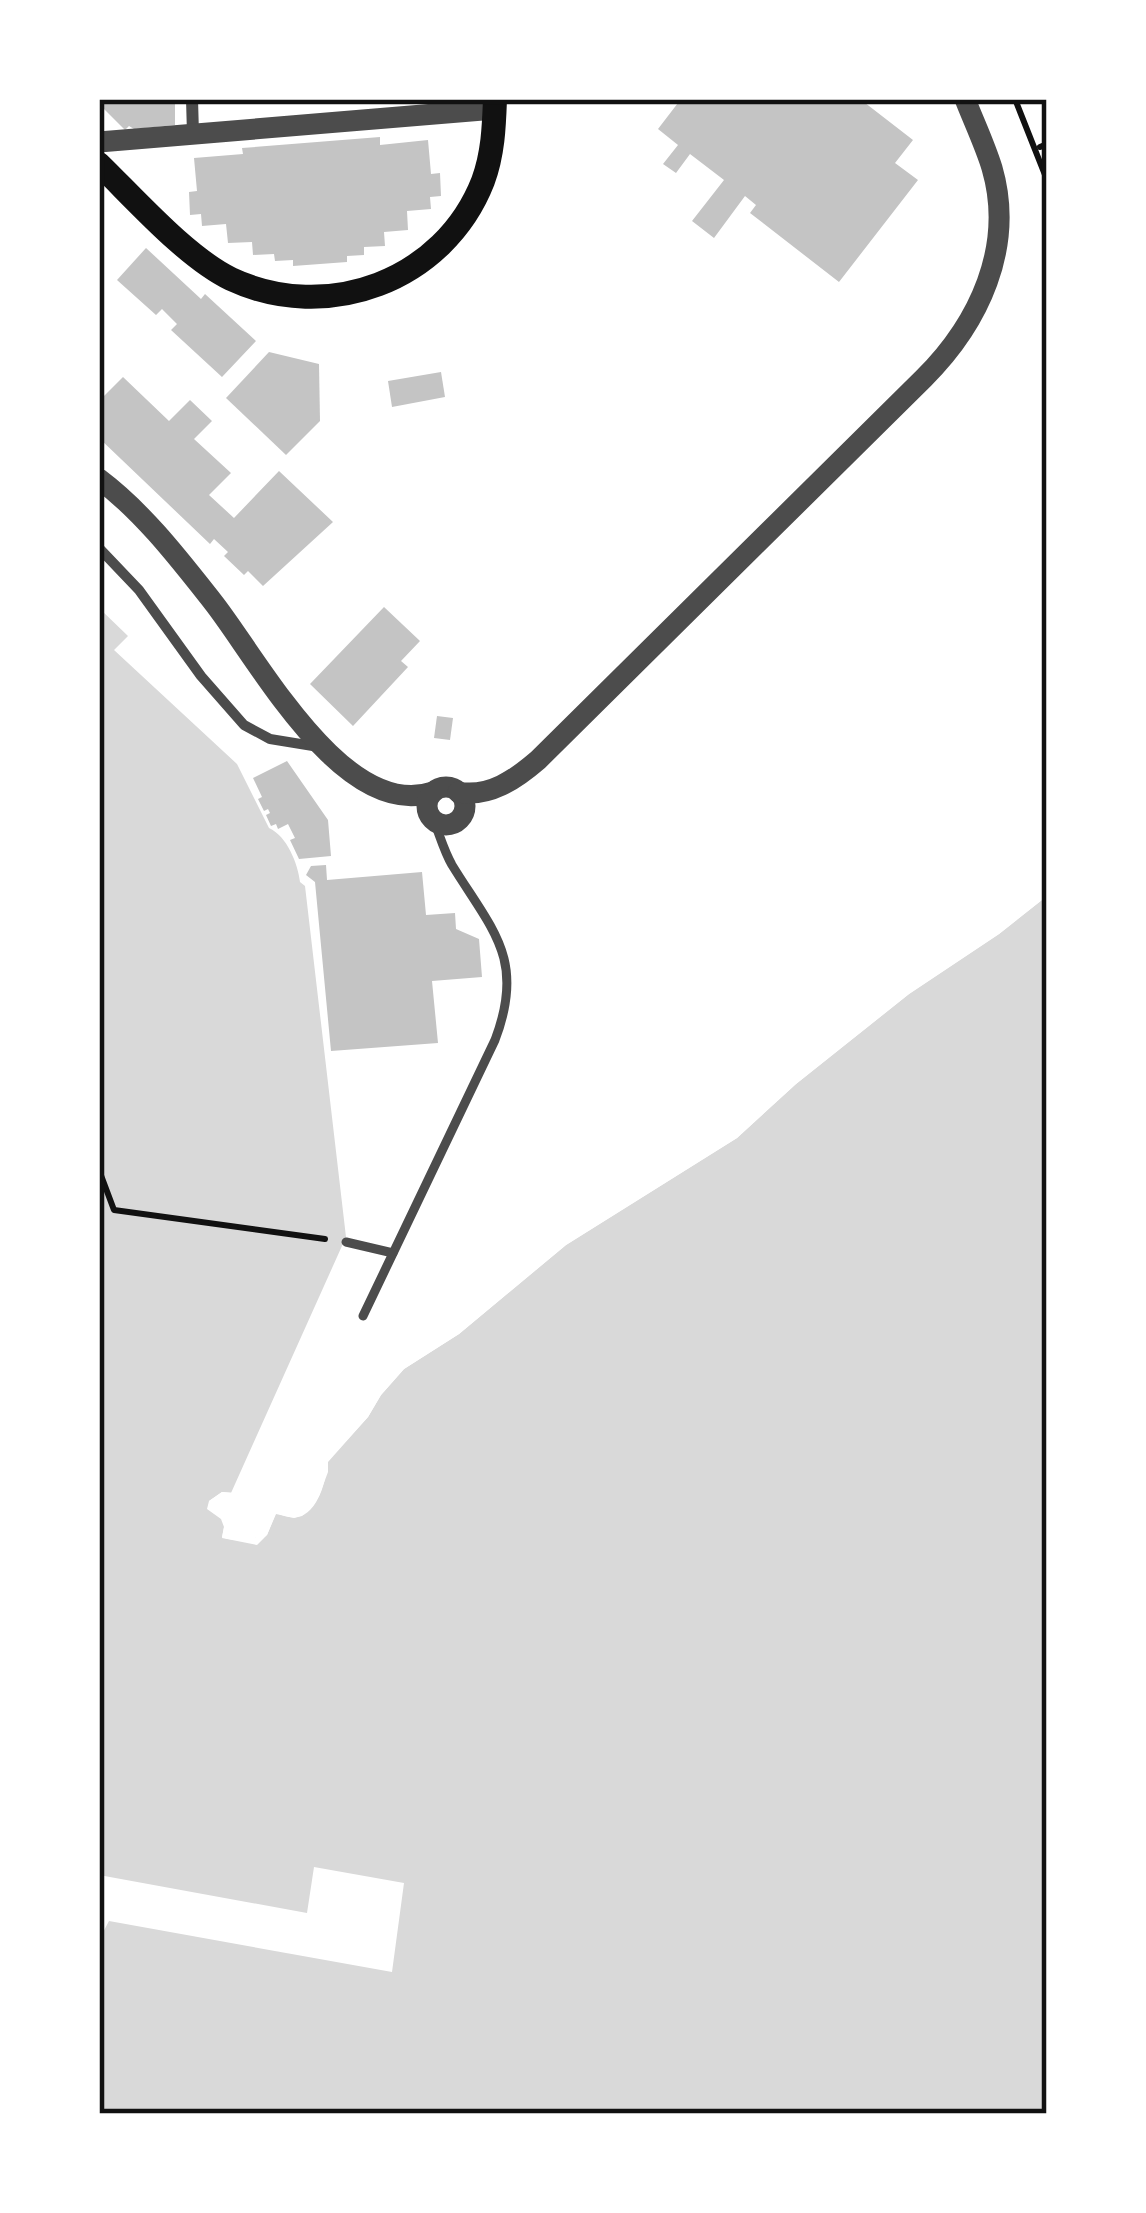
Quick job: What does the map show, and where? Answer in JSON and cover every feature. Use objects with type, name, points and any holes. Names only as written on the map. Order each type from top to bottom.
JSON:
[{"type":"main road","points":[[99,164],[186,247],[223,275],[270,293],[333,297],[370,289],[405,273],[453,232],[484,178],[495,104]]},
{"type":"street","points":[[193,99],[193,134]]},
{"type":"street","points":[[99,479],[147,524],[215,604],[283,701],[323,747],[357,776],[382,789],[416,798],[444,787],[449,818],[483,792],[519,777],[538,760],[959,340],[991,270],[998,236],[992,166],[964,99]]},
{"type":"street","points":[[99,142],[495,104]]},
{"type":"street","points":[[99,548],[139,590],[201,676],[244,725],[270,739],[323,747]]},
{"type":"lane","points":[[363,1316],[495,1040],[508,994],[501,946],[449,818]]},
{"type":"lane","points":[[346,1242],[393,1253]]},
{"type":"path","points":[[1015,99],[1047,180]]},
{"type":"path","points":[[99,1171],[113,1210],[346,1242]]},
{"type":"shaded area","points":[[99,608],[128,636],[114,650],[237,764],[269,828],[290,851],[305,886],[346,1237],[231,1493],[222,1492],[209,1501],[225,1522],[222,1537],[228,1539],[267,1535],[276,1513],[292,1518],[311,1510],[320,1495],[327,1462],[404,1369],[459,1334],[566,1245],[737,1138],[909,994],[1047,896],[1047,2114],[99,2114],[99,1940],[109,1921],[392,1972],[404,1883],[314,1867],[307,1913],[99,1875]]},
{"type":"pier","points":[[1047,890],[1047,896],[999,934],[909,994],[796,1084],[737,1138],[566,1245],[459,1334],[404,1369],[328,1462],[319,1496],[302,1516],[276,1514],[257,1545],[222,1538],[224,1527],[207,1509],[209,1501],[222,1492],[238,1493],[214,1506],[230,1520],[228,1533],[255,1538],[273,1508],[299,1510],[313,1494],[323,1459],[400,1364],[456,1329],[563,1240],[733,1134],[905,989]]},
{"type":"building","points":[[99,99],[175,99],[175,125],[125,130]]},
{"type":"building","points":[[681,99],[860,99],[913,140],[895,163],[918,180],[839,282],[750,213],[756,205],[745,196],[714,238],[692,221],[724,180],[690,154],[676,173],[663,164],[678,145],[658,129]]},
{"type":"building","points":[[380,137],[380,145],[428,140],[431,174],[440,173],[441,196],[430,197],[431,209],[407,211],[408,230],[384,232],[385,246],[364,247],[364,255],[347,256],[347,262],[293,266],[293,260],[275,261],[274,254],[253,255],[252,242],[228,243],[226,224],[202,226],[201,214],[190,215],[189,192],[197,191],[194,158],[243,154],[242,148]]},
{"type":"building","points":[[146,248],[256,341],[222,377],[171,330],[177,324],[162,309],[156,315],[117,280]]},
{"type":"building","points":[[269,352],[319,364],[320,421],[286,455],[226,398]]},
{"type":"building","points":[[441,372],[445,397],[392,407],[388,381]]},
{"type":"building","points":[[123,377],[169,421],[190,400],[212,421],[194,439],[231,473],[209,495],[234,518],[279,471],[333,522],[263,586],[248,571],[244,575],[224,556],[228,552],[214,539],[210,544],[99,438],[99,401]]},
{"type":"building","points":[[384,607],[420,641],[401,661],[408,667],[353,726],[310,684]]},
{"type":"building","points":[[437,716],[453,718],[450,740],[434,738]]},
{"type":"building","points":[[287,761],[328,820],[331,856],[299,859],[288,824],[278,829],[276,824],[271,826],[266,815],[270,813],[258,799],[262,797],[253,778]]},
{"type":"building","points":[[326,865],[327,880],[422,872],[426,915],[455,913],[456,929],[479,939],[482,977],[432,981],[438,1043],[331,1051],[315,882],[306,875],[311,866]]}]
